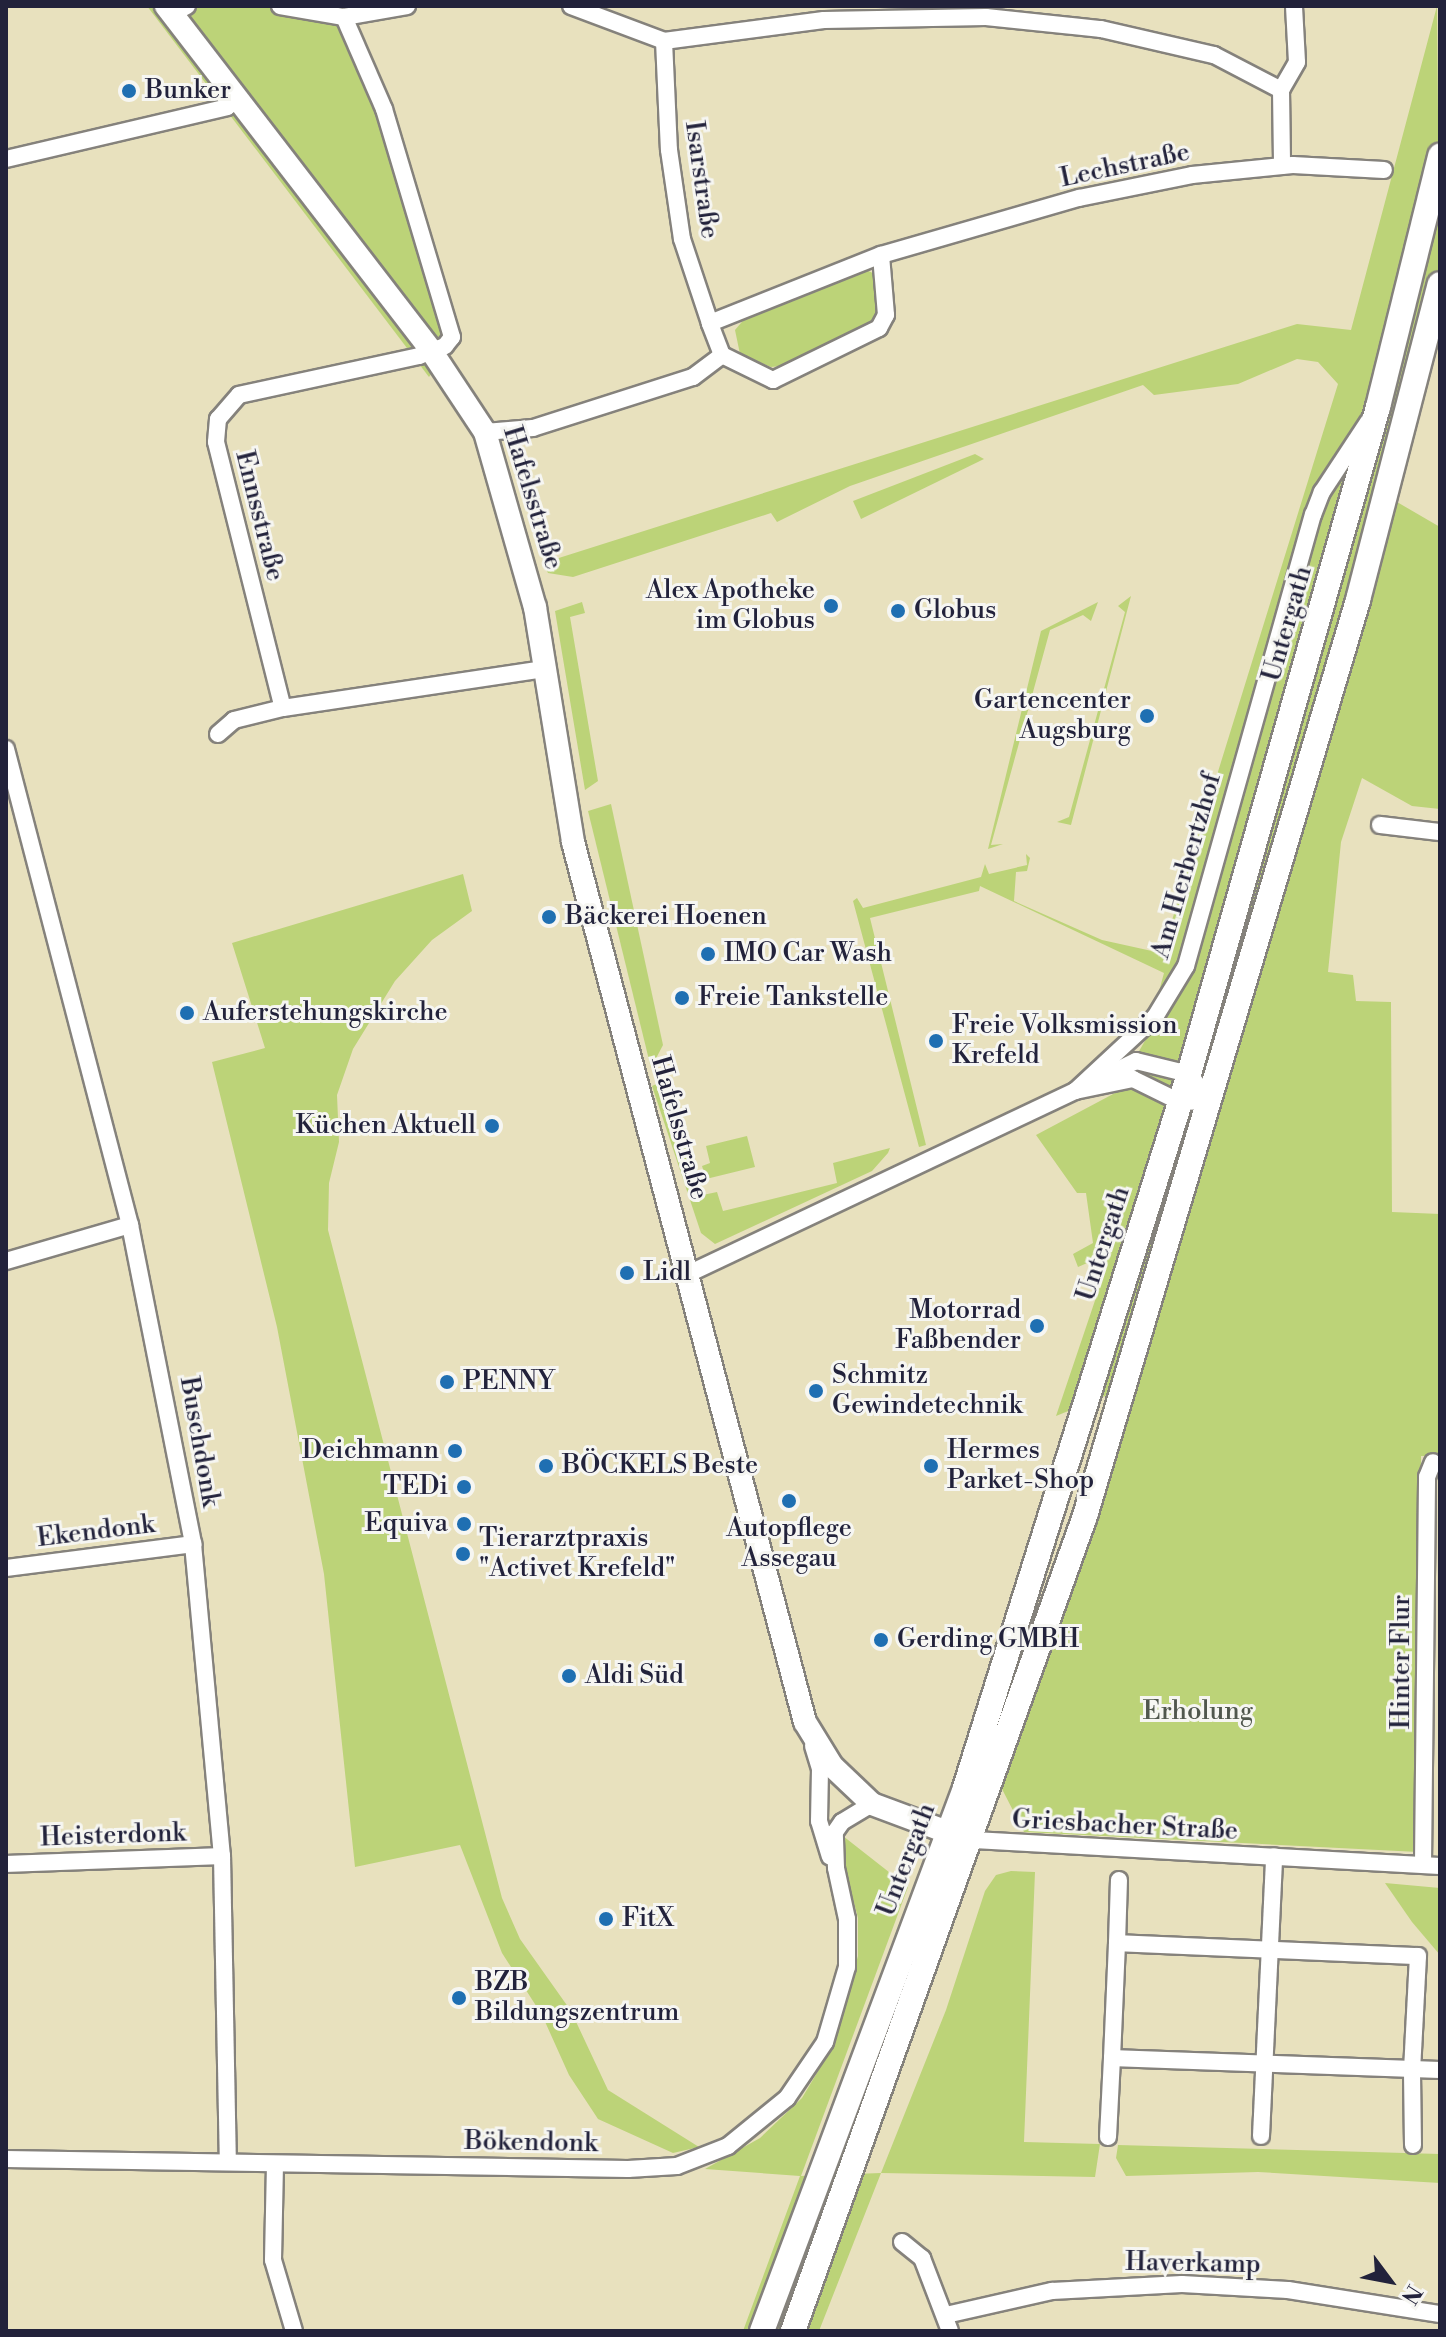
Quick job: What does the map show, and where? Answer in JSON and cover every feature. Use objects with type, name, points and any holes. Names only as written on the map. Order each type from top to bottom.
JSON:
[{"type":"main road","name":"Hafelsstraße","points":[[175,9],[237,100],[432,352],[485,432],[535,607],[573,842],[690,1273],[805,1722],[832,1766],[872,1804],[946,1835],[973,1840]]},
{"type":"main road","name":"Untergath","points":[[762,2331],[946,1835],[1189,1074],[1378,407],[1440,156]]},
{"type":"main road","name":"Untergath","points":[[793,2331],[973,1840],[1085,1516],[1358,600],[1440,284]]},
{"type":"street","points":[[280,6],[344,17],[407,6]]},
{"type":"street","points":[[571,6],[664,41],[824,20],[986,17],[1101,29],[1214,55],[1281,90]]},
{"type":"street","points":[[1282,166],[1281,90],[1297,62],[1294,6]]},
{"type":"street","points":[[344,17],[384,109],[449,314],[452,337],[432,352]]},
{"type":"street","name":"Isarstraße","points":[[664,41],[669,150],[682,239],[710,323]]},
{"type":"street","points":[[6,159],[227,107],[237,100]]},
{"type":"street","name":"Lechstraße","points":[[710,323],[881,255],[1079,198],[1192,175],[1282,166],[1384,170]]},
{"type":"street","points":[[710,323],[722,355],[773,380],[879,328],[886,315],[881,255]]},
{"type":"street","name":"Ennsstraße","points":[[283,708],[216,442],[218,419],[239,395],[432,352]]},
{"type":"street","points":[[485,432],[533,428],[662,390],[693,377],[722,355]]},
{"type":"street","name":"Am Herbertzhof","points":[[690,1273],[1075,1091],[1136,1039],[1186,966],[1313,515],[1322,492],[1378,407]]},
{"type":"street","points":[[218,734],[234,720],[283,708],[544,669]]},
{"type":"street","name":"Buschdonk","points":[[6,749],[13,811],[130,1225],[193,1544],[222,1856],[228,2162]]},
{"type":"street","points":[[1380,825],[1440,832]]},
{"type":"street","points":[[1075,1091],[1136,1061],[1189,1074],[1210,1101]]},
{"type":"street","points":[[1075,1091],[1133,1079],[1180,1102],[1210,1101]]},
{"type":"street","points":[[6,1261],[130,1225]]},
{"type":"street","name":"Hinter Flur","points":[[1432,1865],[1427,1477],[1433,1462]]},
{"type":"street","name":"Ekendonk","points":[[6,1568],[193,1544]]},
{"type":"street","name":"Bökendonk","points":[[6,2159],[628,2169],[677,2166],[728,2146],[787,2098],[825,2042],[847,1967],[847,1919],[836,1868],[819,1821],[820,1769],[805,1722]]},
{"type":"street","name":"Bökendonk","points":[[836,1868],[835,1832],[872,1804]]},
{"type":"street","name":"Griesbacher Straße","points":[[973,1840],[1432,1865]]},
{"type":"street","name":"Heisterdonk","points":[[6,1864],[222,1856]]},
{"type":"street","name":"Griesbacher Straße","points":[[1261,2136],[1274,1856]]},
{"type":"street","name":"Griesbacher Straße","points":[[1108,2137],[1119,1880]]},
{"type":"street","points":[[1117,1943],[1418,1956],[1412,2069],[1413,2145]]},
{"type":"street","points":[[1112,2058],[1440,2070]]},
{"type":"street","points":[[275,2164],[273,2260],[294,2331]]},
{"type":"street","points":[[902,2242],[922,2258],[948,2323]]},
{"type":"street","name":"Haverkamp","points":[[948,2323],[1052,2291],[1182,2284],[1288,2290],[1440,2314]]},
{"type":"green space","points":[[147,6],[348,8],[427,224],[458,339],[429,377]]},
{"type":"green space","name":"Erholung","points":[[1437,6],[1440,330],[1397,502],[1440,527],[1440,809],[1412,806],[1362,778],[1341,842],[1328,972],[1353,975],[1356,1001],[1391,1002],[1392,1212],[1440,1214],[1440,1456],[1421,1456],[1418,1852],[1024,1832],[1002,1789],[1137,1383],[1056,1416],[1107,1265],[1094,1260],[1078,1267],[1073,1254],[1093,1243],[1086,1193],[1077,1193],[1036,1135],[1115,1093],[1146,1039],[1164,973],[980,886],[979,891],[870,918],[926,1145],[919,1147],[853,901],[857,898],[863,908],[981,877],[985,864],[989,874],[1027,865],[1026,854],[1030,858],[1027,871],[1016,872],[1014,901],[1102,940],[1170,955],[1174,942],[1169,942],[1169,930],[1338,384],[1318,362],[1297,359],[1238,384],[1154,395],[1143,385],[850,486],[777,522],[771,513],[573,577],[548,573],[543,563],[1297,324],[1351,330]]},
{"type":"green space","points":[[862,268],[877,275],[878,317],[868,328],[791,365],[771,367],[740,354],[735,330],[752,310]]},
{"type":"green space","points":[[975,454],[984,459],[861,519],[853,501]]},
{"type":"green space","points":[[1131,596],[1071,825],[1057,822],[1069,817],[1125,612],[1118,606]]},
{"type":"green space","points":[[582,602],[585,613],[570,617],[598,781],[585,790],[555,611]]},
{"type":"green space","points":[[1098,602],[1091,621],[1083,615],[1050,630],[991,845],[1003,844],[988,849],[1041,631]]},
{"type":"green space","points":[[611,804],[663,1045],[651,1068],[588,811]]},
{"type":"green space","points":[[463,874],[472,911],[432,940],[395,981],[353,1049],[337,1095],[339,1142],[329,1183],[328,1230],[502,1898],[520,1939],[571,2011],[608,2090],[699,2147],[673,2153],[598,2119],[569,2075],[542,2015],[502,1953],[460,1845],[355,1867],[324,1574],[277,1327],[212,1062],[265,1048],[232,943]]},
{"type":"green space","points":[[661,1082],[671,1088],[698,1196],[717,1192],[723,1211],[837,1183],[833,1163],[890,1148],[872,1171],[715,1244],[701,1233],[652,1086]]},
{"type":"green space","points":[[747,1136],[755,1167],[706,1179],[702,1166],[710,1163],[706,1146]]},
{"type":"green space","points":[[843,1836],[908,1887],[801,2176],[881,2173],[819,2331],[743,2331],[800,2176],[705,2169],[760,2138],[802,2098],[833,2046],[858,1956],[858,1918],[843,1861]]},
{"type":"green space","points":[[1011,1871],[1035,1872],[1024,2142],[1100,2144],[1095,2177],[881,2173],[946,2010],[985,1891],[996,1875]]},
{"type":"green space","points":[[1385,1883],[1440,1888],[1440,1955],[1412,1922]]},
{"type":"green space","points":[[1118,2145],[1440,2154],[1440,2183],[1258,2172],[1126,2176],[1116,2158]]},
{"type":"place","name":"Bunker","points":[[129,91]]},
{"type":"place","name":"Alex Apotheke im Globus","points":[[831,606]]},
{"type":"place","name":"Globus","points":[[898,611]]},
{"type":"place","name":"Gartencenter Augsburg","points":[[1147,716]]},
{"type":"place","name":"Bäckerei Hoenen","points":[[549,917]]},
{"type":"place","name":"IMO Car Wash","points":[[708,954]]},
{"type":"place","name":"Freie Tankstelle","points":[[682,998]]},
{"type":"place","name":"Auferstehungskirche","points":[[187,1013]]},
{"type":"place","name":"Freie Volksmission Krefeld","points":[[936,1041]]},
{"type":"place","name":"Küchen Aktuell","points":[[492,1126]]},
{"type":"place","name":"Lidl","points":[[627,1273]]},
{"type":"place","name":"Motorrad Faßbender","points":[[1037,1326]]},
{"type":"place","name":"PENNY","points":[[447,1382]]},
{"type":"place","name":"Schmitz Gewindetechnik","points":[[816,1391]]},
{"type":"place","name":"Deichmann","points":[[455,1451]]},
{"type":"place","name":"BÖCKELS Beste","points":[[546,1466]]},
{"type":"place","name":"Hermes Parket-Shop","points":[[931,1466]]},
{"type":"place","name":"TEDi","points":[[464,1487]]},
{"type":"place","name":"Autopflege Assegau","points":[[789,1501]]},
{"type":"place","name":"Equiva","points":[[464,1524]]},
{"type":"place","name":"Tierarztpraxis \"Activet Krefeld\"","points":[[463,1554]]},
{"type":"place","name":"Gerding GMBH","points":[[881,1640]]},
{"type":"place","name":"Aldi Süd","points":[[569,1676]]},
{"type":"place","name":"FitX","points":[[606,1919]]},
{"type":"place","name":"BZB Bildungszentrum","points":[[459,1998]]}]
